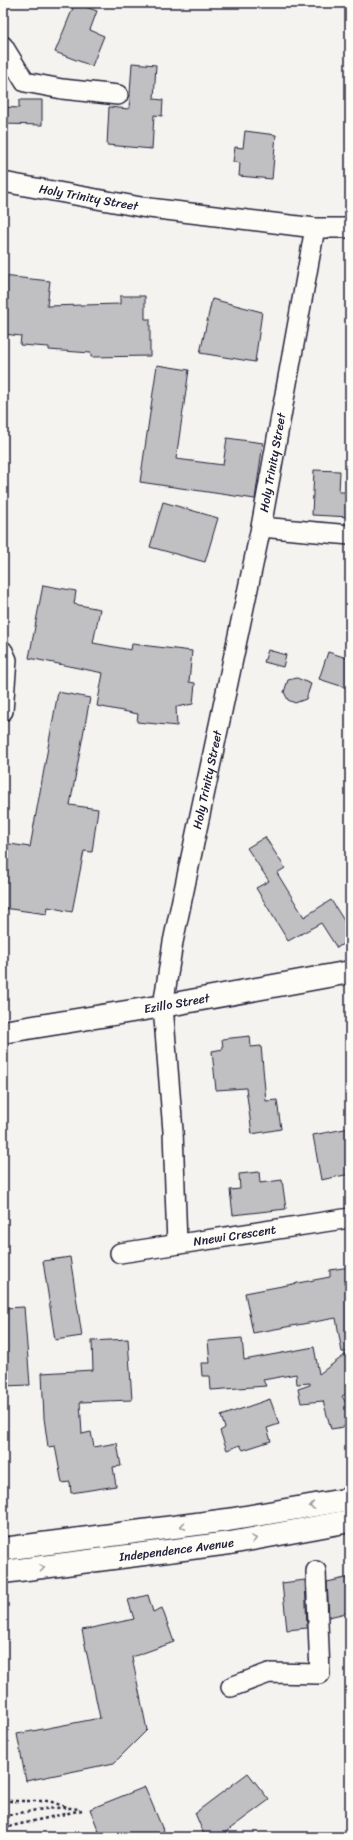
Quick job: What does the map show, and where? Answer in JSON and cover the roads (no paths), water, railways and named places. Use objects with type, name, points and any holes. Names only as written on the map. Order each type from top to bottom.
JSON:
[{"type":"main road","name":"Ezillo Street","points":[[3,1032],[163,1006],[350,972]]},
{"type":"main road","name":"Independence Avenue","points":[[3,1549],[228,1520],[350,1499]]},
{"type":"main road","points":[[228,1520],[230,1543]]},
{"type":"main road","name":"Independence Avenue","points":[[3,1572],[230,1543],[350,1521]]},
{"type":"street","points":[[3,46],[25,82],[62,89],[118,95]]},
{"type":"street","name":"Holy Trinity Street","points":[[3,182],[142,207],[316,228],[261,527],[173,942],[163,1006],[173,1131],[177,1244]]},
{"type":"street","points":[[316,228],[350,228]]},
{"type":"street","points":[[261,527],[350,536]]},
{"type":"street","points":[[3,651],[7,660],[3,711]]},
{"type":"street","name":"Nnewi Crescent","points":[[120,1253],[350,1218]]},
{"type":"street","points":[[231,1687],[269,1673],[320,1674],[316,1571]]}]
